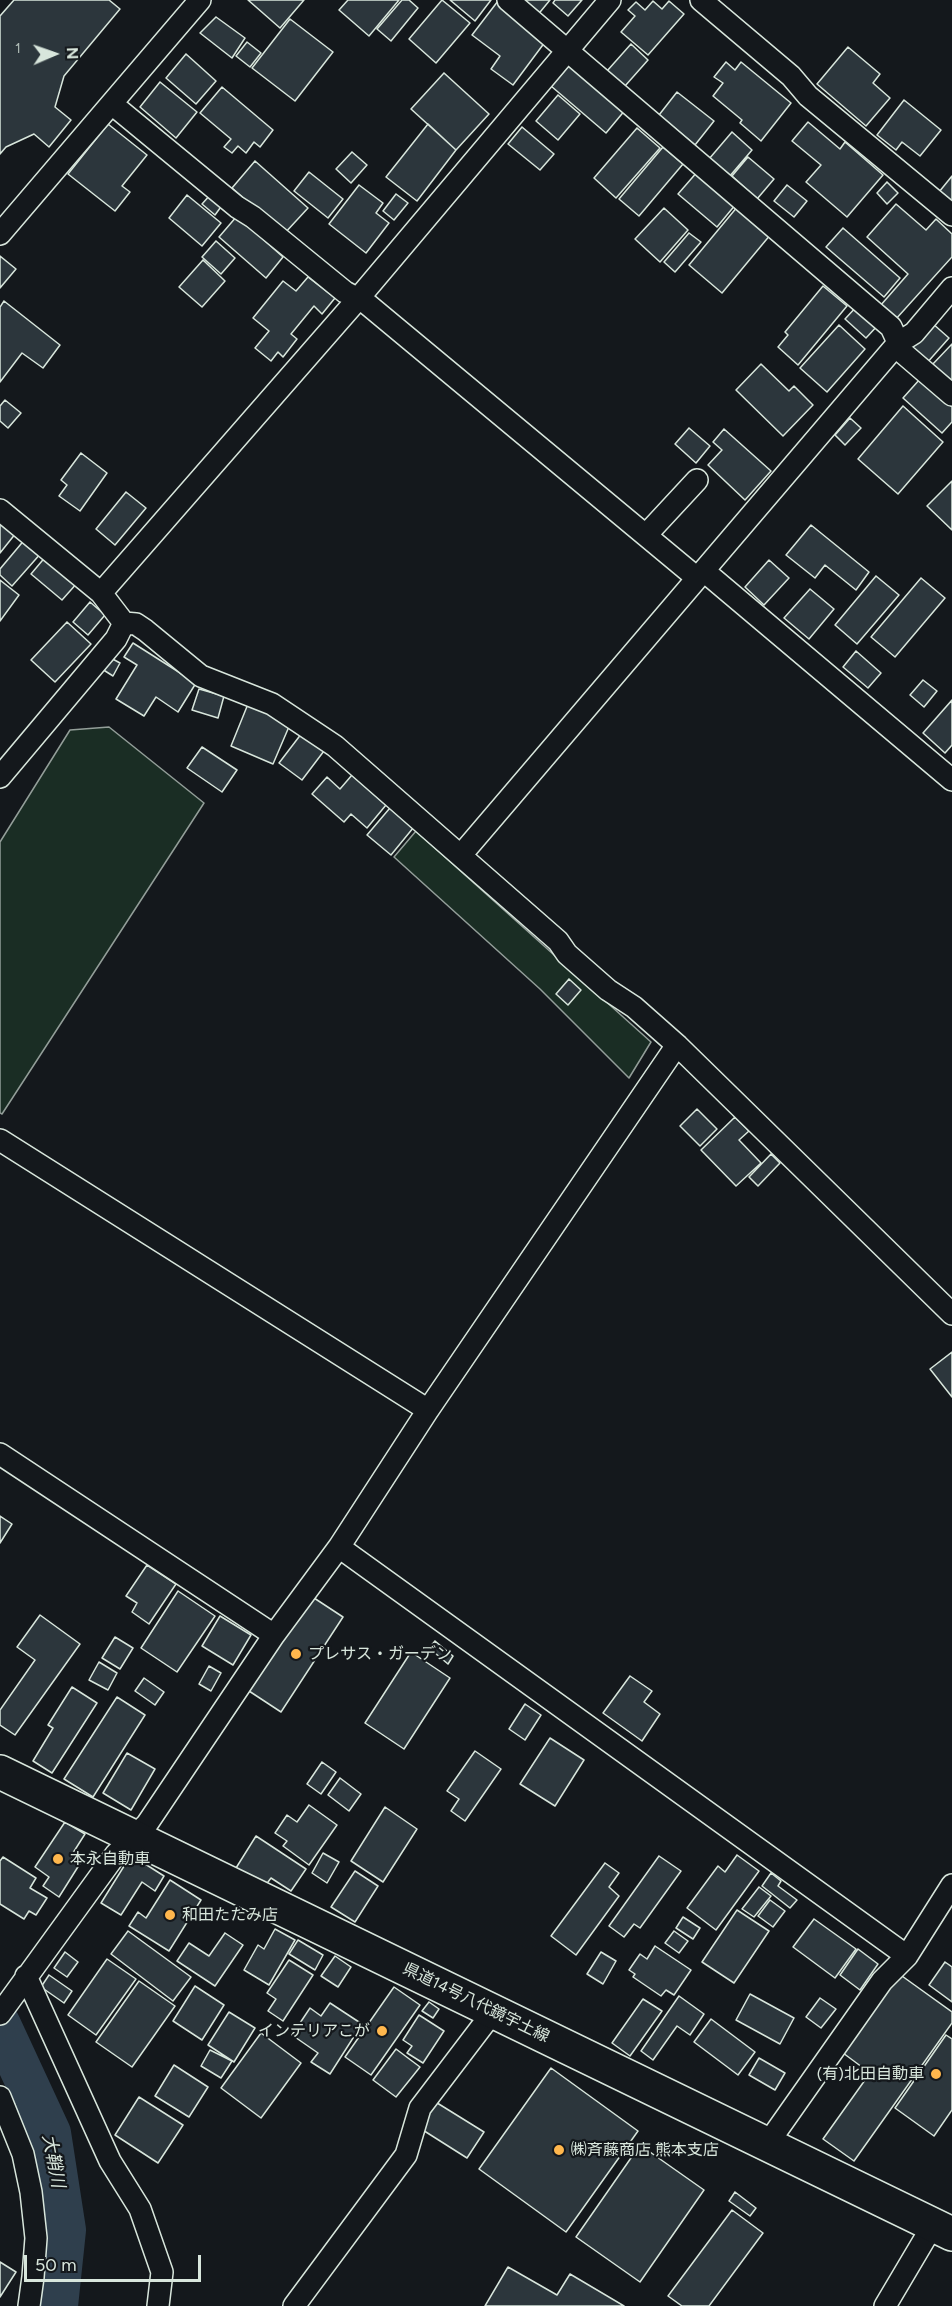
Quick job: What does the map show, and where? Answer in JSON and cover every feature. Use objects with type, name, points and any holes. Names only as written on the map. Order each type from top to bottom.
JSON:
[{"type":"main road","name":"県道14号八代鏡宇土線","points":[[0,1772],[943,2229]]},
{"type":"street","points":[[0,234],[200,0]]},
{"type":"street","points":[[508,0],[891,327],[903,353],[952,395]]},
{"type":"street","points":[[101,593],[357,300],[610,0]]},
{"type":"street","points":[[701,0],[791,75],[808,96],[952,215]]},
{"type":"street","points":[[112,104],[345,292],[366,303],[646,535],[700,574],[952,780]]},
{"type":"street","points":[[461,855],[898,343],[914,333],[952,288]]},
{"type":"street","points":[[646,535],[697,480]]},
{"type":"street","points":[[0,510],[101,593],[124,623],[136,624],[145,630],[201,676],[272,704],[335,746],[558,941],[567,954],[608,990],[634,1007],[677,1045],[952,1314]]},
{"type":"street","points":[[0,777],[116,639],[124,623]]},
{"type":"street","points":[[0,2014],[116,1854],[147,1824],[274,1635],[339,1546],[428,1410],[677,1045]]},
{"type":"street","points":[[0,1140],[428,1410]]},
{"type":"street","points":[[0,1454],[274,1635]]},
{"type":"street","points":[[339,1546],[907,1956]]},
{"type":"street","points":[[768,2143],[882,1981],[907,1956],[952,1885]]},
{"type":"street","points":[[22,1982],[110,2161],[141,2209],[162,2272],[158,2306]]},
{"type":"street","points":[[294,2306],[406,2155],[420,2108],[493,2012]]},
{"type":"street","points":[[0,2097],[23,2154],[31,2192],[36,2238],[29,2306]]},
{"type":"street","points":[[885,2306],[943,2229]]},
{"type":"green space","points":[[109,727],[204,803],[2,1114],[0,1113],[0,842],[70,730]]},
{"type":"green space","points":[[416,831],[651,1042],[629,1078],[540,989],[394,857]]},
{"type":"building","points":[[14,0],[109,0],[120,9],[64,76],[55,107],[71,120],[49,147],[34,134],[6,147],[0,154],[0,16]]},
{"type":"building","points":[[248,0],[304,0],[280,28]]},
{"type":"building","points":[[348,0],[399,0],[369,36],[339,10]]},
{"type":"building","points":[[402,0],[409,0],[418,8],[391,41],[377,29]]},
{"type":"building","points":[[442,0],[470,23],[436,63],[409,39]]},
{"type":"building","points":[[450,0],[491,0],[475,21]]},
{"type":"building","points":[[515,0],[550,0],[536,17]]},
{"type":"building","points":[[555,0],[582,0],[568,16],[553,3]]},
{"type":"building","points":[[498,1],[548,38],[513,85],[491,69],[500,56],[472,35]]},
{"type":"building","points":[[653,1],[662,9],[669,1],[684,14],[648,55],[621,32],[635,16],[628,10],[636,2],[645,10]]},
{"type":"building","points":[[216,17],[245,38],[232,58],[200,33]]},
{"type":"building","points":[[290,19],[333,52],[295,101],[252,68]]},
{"type":"building","points":[[247,42],[261,53],[250,67],[236,56]]},
{"type":"building","points":[[631,44],[648,60],[625,86],[607,71]]},
{"type":"building","points":[[848,47],[880,74],[873,83],[890,98],[866,126],[817,84]]},
{"type":"building","points":[[186,54],[216,81],[196,104],[166,78]]},
{"type":"building","points":[[726,62],[735,70],[741,62],[791,103],[761,141],[740,123],[742,120],[713,96],[723,83],[714,77]]},
{"type":"building","points":[[571,63],[626,109],[606,133],[551,86]]},
{"type":"building","points":[[444,73],[489,114],[456,150],[411,109]]},
{"type":"building","points":[[160,82],[197,112],[176,138],[140,107]]},
{"type":"building","points":[[222,87],[273,130],[260,147],[254,142],[246,153],[238,146],[232,153],[224,147],[231,139],[200,113]]},
{"type":"building","points":[[677,92],[714,121],[695,145],[659,115]]},
{"type":"building","points":[[558,95],[580,114],[558,140],[536,121]]},
{"type":"building","points":[[904,100],[941,130],[920,156],[902,142],[896,150],[877,135]]},
{"type":"building","points":[[808,122],[840,149],[845,142],[883,175],[847,217],[806,182],[821,165],[792,141]]},
{"type":"building","points":[[108,124],[147,155],[122,186],[130,192],[115,211],[68,174]]},
{"type":"building","points":[[428,124],[456,150],[417,201],[386,177]]},
{"type":"building","points":[[522,127],[554,154],[540,170],[508,144]]},
{"type":"building","points":[[637,128],[660,148],[616,198],[594,178]]},
{"type":"building","points":[[732,132],[752,150],[729,177],[709,159]]},
{"type":"building","points":[[663,147],[683,164],[639,216],[619,199]]},
{"type":"building","points":[[352,152],[367,165],[351,183],[336,169]]},
{"type":"building","points":[[748,157],[774,179],[757,199],[732,176]]},
{"type":"building","points":[[255,161],[308,208],[284,234],[232,188]]},
{"type":"building","points":[[698,171],[736,204],[717,227],[678,194]]},
{"type":"building","points":[[309,172],[343,199],[328,218],[294,191]]},
{"type":"building","points":[[952,176],[952,203],[939,192]]},
{"type":"building","points":[[887,182],[898,193],[887,204],[877,193]]},
{"type":"building","points":[[359,185],[383,203],[376,213],[389,223],[366,253],[329,224]]},
{"type":"building","points":[[787,185],[807,201],[794,217],[774,201]]},
{"type":"building","points":[[211,194],[223,204],[215,215],[202,204]]},
{"type":"building","points":[[396,194],[408,203],[394,220],[383,211]]},
{"type":"building","points":[[187,195],[221,223],[202,246],[169,218]]},
{"type":"building","points":[[896,204],[926,230],[936,219],[952,234],[952,257],[895,320],[880,306],[908,274],[867,237]]},
{"type":"building","points":[[738,206],[771,234],[722,293],[689,265]]},
{"type":"building","points":[[664,208],[688,230],[660,262],[635,239]]},
{"type":"building","points":[[237,216],[283,257],[266,278],[219,237]]},
{"type":"building","points":[[843,228],[900,278],[884,297],[826,247]]},
{"type":"building","points":[[689,233],[701,242],[675,272],[664,262]]},
{"type":"building","points":[[216,241],[235,258],[221,274],[202,257]]},
{"type":"building","points":[[0,256],[16,269],[0,288]]},
{"type":"building","points":[[203,260],[225,281],[202,307],[179,287]]},
{"type":"building","points":[[308,277],[335,298],[322,314],[314,306],[291,334],[297,339],[283,357],[278,352],[271,361],[255,348],[269,331],[253,318],[283,281],[296,291]]},
{"type":"building","points":[[823,286],[847,306],[798,365],[778,347],[788,335],[785,332]]},
{"type":"building","points":[[4,301],[60,345],[43,368],[22,353],[0,382],[0,307]]},
{"type":"building","points":[[858,305],[879,324],[866,338],[845,319]]},
{"type":"building","points":[[932,323],[949,338],[926,364],[909,348]]},
{"type":"building","points":[[839,325],[865,349],[827,392],[800,368]]},
{"type":"building","points":[[952,344],[952,379],[948,383],[931,366]]},
{"type":"building","points":[[761,364],[789,391],[794,386],[813,405],[783,436],[736,390]]},
{"type":"building","points":[[920,379],[952,407],[952,422],[942,433],[903,398]]},
{"type":"building","points":[[5,400],[21,413],[8,428],[0,421],[0,406]]},
{"type":"building","points":[[903,406],[943,442],[898,494],[858,459]]},
{"type":"building","points":[[850,418],[861,428],[845,445],[835,435]]},
{"type":"building","points":[[689,428],[710,446],[696,463],[675,444]]},
{"type":"building","points":[[724,429],[771,471],[745,500],[708,465],[722,450],[713,442]]},
{"type":"building","points":[[81,453],[107,473],[80,511],[59,496],[67,485],[61,480]]},
{"type":"building","points":[[952,481],[952,530],[927,506]]},
{"type":"building","points":[[126,492],[146,508],[115,545],[96,529]]},
{"type":"building","points":[[0,520],[16,533],[0,553]]},
{"type":"building","points":[[811,525],[869,572],[856,590],[825,565],[815,578],[786,555]]},
{"type":"building","points":[[26,538],[42,552],[12,586],[0,575],[0,569]]},
{"type":"building","points":[[47,555],[78,582],[62,600],[31,574]]},
{"type":"building","points":[[769,560],[789,578],[764,605],[745,587]]},
{"type":"building","points":[[876,576],[899,595],[857,644],[835,625]]},
{"type":"building","points":[[921,578],[945,598],[895,657],[871,637]]},
{"type":"building","points":[[0,580],[19,595],[0,621]]},
{"type":"building","points":[[810,589],[834,609],[809,639],[784,618]]},
{"type":"building","points":[[90,602],[105,615],[88,635],[73,622]]},
{"type":"building","points":[[67,622],[91,644],[55,682],[31,660]]},
{"type":"building","points":[[133,643],[196,683],[178,712],[156,697],[144,716],[116,699],[137,665],[124,657]]},
{"type":"building","points":[[856,651],[881,673],[868,688],[843,667]]},
{"type":"building","points":[[109,657],[120,663],[113,676],[102,669]]},
{"type":"building","points":[[923,680],[937,691],[924,707],[910,695]]},
{"type":"building","points":[[199,689],[224,696],[218,718],[192,710]]},
{"type":"building","points":[[952,700],[952,745],[945,753],[923,733]]},
{"type":"building","points":[[248,704],[291,722],[273,764],[231,746]]},
{"type":"building","points":[[305,729],[327,747],[302,780],[279,763]]},
{"type":"building","points":[[202,747],[237,770],[222,792],[187,768]]},
{"type":"building","points":[[352,775],[386,805],[367,828],[351,814],[344,822],[312,794],[327,777],[340,789]]},
{"type":"building","points":[[395,802],[418,822],[391,855],[367,835]]},
{"type":"building","points":[[569,979],[581,990],[568,1005],[556,994]]},
{"type":"building","points":[[697,1109],[717,1129],[700,1146],[680,1126]]},
{"type":"building","points":[[735,1117],[749,1131],[739,1140],[761,1163],[736,1186],[701,1150]]},
{"type":"building","points":[[771,1154],[780,1163],[758,1186],[749,1177]]},
{"type":"building","points":[[952,1352],[952,1397],[930,1369]]},
{"type":"building","points":[[0,1516],[12,1524],[0,1543]]},
{"type":"building","points":[[147,1565],[176,1584],[149,1624],[132,1612],[137,1603],[126,1596]]},
{"type":"building","points":[[178,1591],[215,1616],[177,1672],[141,1648]]},
{"type":"building","name":"プレサス・ガーデン","points":[[311,1596],[343,1617],[281,1712],[249,1691]]},
{"type":"building","points":[[40,1615],[80,1644],[15,1735],[0,1725],[0,1710],[35,1660],[17,1647]]},
{"type":"building","points":[[220,1616],[251,1635],[233,1665],[202,1646]]},
{"type":"building","points":[[115,1637],[133,1648],[120,1669],[102,1658]]},
{"type":"building","points":[[435,1641],[453,1656],[448,1664],[429,1648]]},
{"type":"building","points":[[411,1652],[450,1678],[404,1749],[365,1723]]},
{"type":"building","points":[[99,1662],[117,1673],[108,1690],[89,1680]]},
{"type":"building","points":[[209,1666],[221,1673],[211,1691],[199,1684]]},
{"type":"building","points":[[630,1676],[652,1691],[644,1702],[660,1714],[642,1741],[603,1713]]},
{"type":"building","points":[[144,1678],[164,1692],[155,1705],[135,1691]]},
{"type":"building","points":[[72,1687],[97,1703],[52,1773],[33,1761],[53,1728],[48,1725]]},
{"type":"building","points":[[117,1697],[145,1715],[93,1797],[64,1779]]},
{"type":"building","points":[[525,1704],[541,1715],[525,1740],[509,1729]]},
{"type":"building","points":[[550,1738],[584,1760],[555,1806],[520,1784]]},
{"type":"building","points":[[475,1751],[501,1769],[465,1821],[451,1811],[459,1799],[447,1791]]},
{"type":"building","points":[[127,1753],[155,1769],[131,1810],[103,1793]]},
{"type":"building","points":[[322,1762],[336,1772],[321,1794],[307,1784]]},
{"type":"building","points":[[340,1778],[361,1794],[349,1811],[328,1795]]},
{"type":"building","points":[[309,1805],[337,1825],[309,1865],[283,1846],[287,1841],[275,1833],[287,1815],[297,1822]]},
{"type":"building","points":[[385,1807],[417,1829],[383,1882],[351,1861]]},
{"type":"building","name":"本永自動車","points":[[65,1822],[85,1834],[71,1856],[81,1862],[59,1897],[43,1886],[49,1877],[35,1867]]},
{"type":"building","points":[[256,1836],[306,1869],[291,1891],[271,1878],[265,1886],[236,1868]]},
{"type":"building","points":[[323,1853],[339,1862],[327,1883],[312,1873]]},
{"type":"building","points":[[131,1855],[164,1876],[155,1891],[142,1882],[121,1915],[101,1903]]},
{"type":"building","points":[[737,1855],[759,1871],[716,1930],[687,1908],[718,1866],[725,1872]]},
{"type":"building","points":[[659,1856],[681,1871],[640,1928],[634,1924],[624,1937],[609,1926]]},
{"type":"building","points":[[3,1857],[36,1878],[30,1888],[47,1898],[36,1915],[29,1911],[24,1919],[0,1904],[0,1861]]},
{"type":"building","points":[[605,1863],[619,1873],[609,1887],[619,1896],[576,1955],[551,1936]]},
{"type":"building","points":[[355,1871],[378,1886],[355,1922],[331,1907]]},
{"type":"building","points":[[771,1873],[781,1881],[778,1886],[797,1900],[790,1908],[762,1886]]},
{"type":"building","name":"和田たたみ店","points":[[170,1880],[201,1900],[169,1951],[129,1926],[138,1912],[146,1918]]},
{"type":"building","points":[[759,1887],[771,1896],[754,1917],[742,1909]]},
{"type":"building","points":[[770,1900],[785,1911],[773,1927],[758,1916]]},
{"type":"building","points":[[737,1910],[769,1931],[734,1983],[702,1962]]},
{"type":"building","points":[[683,1917],[700,1928],[693,1939],[676,1928]]},
{"type":"building","points":[[814,1919],[856,1949],[835,1978],[793,1947]]},
{"type":"building","points":[[275,1929],[295,1940],[269,1985],[244,1970],[258,1945],[264,1949]]},
{"type":"building","points":[[128,1931],[191,1977],[173,2001],[111,1954]]},
{"type":"building","points":[[674,1931],[688,1941],[679,1953],[665,1943]]},
{"type":"building","points":[[225,1933],[243,1945],[215,1986],[177,1961],[189,1943],[209,1956]]},
{"type":"building","points":[[298,1940],[323,1955],[315,1970],[289,1954]]},
{"type":"building","points":[[655,1946],[691,1970],[674,1995],[666,1990],[661,1996],[633,1977],[635,1974],[629,1970],[640,1954],[647,1959]]},
{"type":"building","points":[[858,1949],[878,1964],[860,1990],[840,1975]]},
{"type":"building","points":[[65,1952],[78,1962],[67,1977],[54,1968]]},
{"type":"building","points":[[601,1952],[616,1961],[603,1984],[587,1974]]},
{"type":"building","points":[[335,1956],[351,1967],[338,1987],[321,1976]]},
{"type":"building","points":[[107,1959],[136,1979],[96,2035],[68,2015]]},
{"type":"building","points":[[289,1960],[313,1975],[283,2021],[268,2011],[276,1999],[267,1993]]},
{"type":"building","points":[[945,1962],[952,1967],[952,2002],[929,1985]]},
{"type":"building","points":[[895,1971],[952,2012],[952,2023],[854,2161],[823,2139],[870,2073],[839,2050]]},
{"type":"building","points":[[49,1975],[72,1991],[64,2003],[41,1987]]},
{"type":"building","points":[[139,1981],[175,2006],[132,2067],[96,2042]]},
{"type":"building","points":[[195,1986],[224,2005],[202,2040],[173,2021]]},
{"type":"building","name":"インテリアこが","points":[[394,1987],[420,2005],[371,2075],[345,2057]]},
{"type":"building","points":[[750,1994],[794,2018],[780,2044],[736,2020]]},
{"type":"building","points":[[679,1996],[704,2014],[690,2035],[677,2026],[653,2060],[641,2051]]},
{"type":"building","points":[[820,1998],[836,2009],[821,2028],[806,2017]]},
{"type":"building","points":[[643,1999],[662,2011],[630,2056],[612,2043]]},
{"type":"building","points":[[429,2002],[439,2009],[433,2018],[422,2011]]},
{"type":"building","points":[[330,2003],[362,2024],[330,2074],[311,2062],[318,2053],[292,2035],[310,2008],[321,2016]]},
{"type":"building","points":[[229,2012],[255,2028],[234,2062],[208,2045]]},
{"type":"building","points":[[419,2015],[444,2031],[423,2063],[407,2053],[412,2046],[403,2040]]},
{"type":"building","points":[[711,2019],[755,2052],[738,2075],[694,2042]]},
{"type":"building","points":[[261,2033],[301,2063],[261,2118],[221,2088]]},
{"type":"building","name":"(有)北田自動車","points":[[946,2035],[952,2039],[952,2110],[934,2136],[895,2108]]},
{"type":"building","points":[[396,2049],[420,2067],[396,2097],[373,2080]]},
{"type":"building","points":[[210,2050],[232,2061],[221,2078],[201,2066]]},
{"type":"building","points":[[759,2058],[785,2073],[775,2090],[749,2075]]},
{"type":"building","points":[[174,2065],[208,2087],[189,2117],[155,2096]]},
{"type":"building","name":"㈱斉藤商店 熊本支店","points":[[551,2068],[638,2131],[566,2232],[479,2169]]},
{"type":"building","points":[[139,2097],[183,2125],[158,2163],[115,2135]]},
{"type":"building","points":[[434,2101],[484,2132],[467,2158],[418,2127]]},
{"type":"building","points":[[640,2145],[704,2190],[640,2282],[576,2237]]},
{"type":"building","points":[[735,2192],[756,2208],[750,2216],[729,2201]]},
{"type":"building","points":[[732,2210],[763,2233],[709,2306],[682,2306],[668,2296]]},
{"type":"building","points":[[0,2262],[16,2272],[0,2297]]},
{"type":"building","points":[[508,2267],[557,2295],[570,2274],[624,2306],[485,2306]]},
{"type":"waterway","name":"大鞘川","points":[[0,2025],[50,2133],[65,2230],[57,2306]]},
{"type":"place","name":"プレサス・ガーデン","points":[[296,1654]]},
{"type":"place","name":"本永自動車","points":[[58,1859]]},
{"type":"place","name":"和田たたみ店","points":[[170,1915]]},
{"type":"place","name":"インテリアこが","points":[[382,2031]]},
{"type":"place","name":"(有)北田自動車","points":[[936,2074]]},
{"type":"place","name":"㈱斉藤商店 熊本支店","points":[[559,2150]]}]
